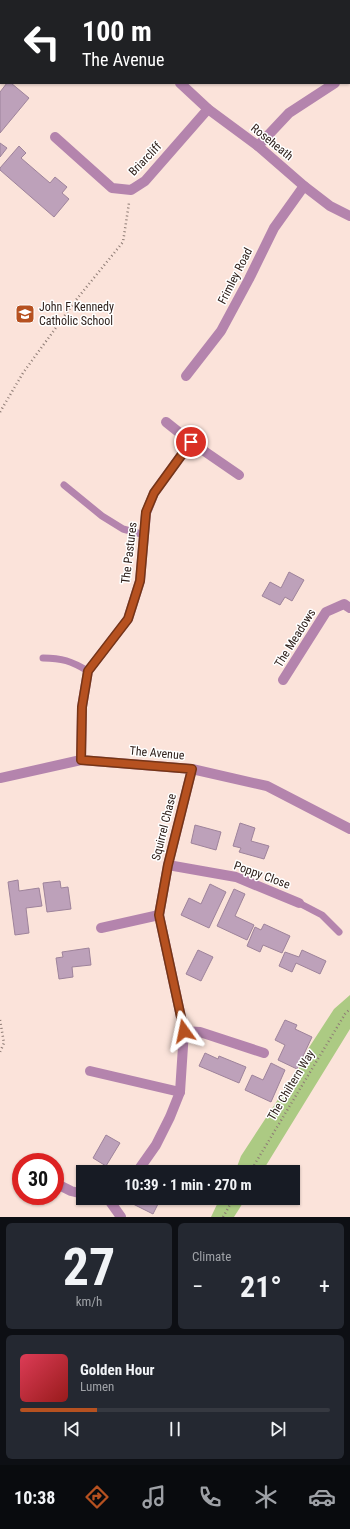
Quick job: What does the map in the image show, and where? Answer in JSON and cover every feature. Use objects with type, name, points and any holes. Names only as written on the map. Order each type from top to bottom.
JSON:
[{"type":"street","name":"Roseheath","points":[[181,84],[208,108],[258,146],[304,186],[330,206],[350,216]]},
{"type":"street","points":[[258,146],[289,113],[333,84]]},
{"type":"street","name":"Briarcliff","points":[[55,137],[112,188],[131,190],[145,181],[208,108]]},
{"type":"street","name":"Frimley Road","points":[[186,376],[221,331],[274,228],[304,186]]},
{"type":"street","points":[[166,422],[191,442],[238,475]]},
{"type":"street","name":"The Pastures","points":[[81,760],[82,707],[88,671],[128,619],[140,581],[146,512],[154,493],[191,442]]},
{"type":"street","name":"The Meadows","points":[[283,680],[326,612],[344,604],[350,608]]},
{"type":"street","name":"The Avenue","points":[[0,778],[81,760],[192,769],[268,786],[350,829]]},
{"type":"street","name":"Squirrel Chase","points":[[141,1165],[156,1145],[170,1117],[180,1092],[184,1031],[159,915],[168,865],[192,769]]},
{"type":"street","name":"Poppy Close","points":[[168,865],[236,877],[299,903]]},
{"type":"street","points":[[101,928],[159,915]]},
{"type":"street","points":[[184,1031],[200,1032],[264,1053]]},
{"type":"street","points":[[90,1071],[180,1092]]},
{"type":"street","points":[[64,1188],[76,1192]]},
{"type":"street","points":[[112,1205],[121,1217]]},
{"type":"lane","points":[[64,485],[102,516],[123,529],[145,535]]},
{"type":"lane","points":[[42,658],[60,658],[75,663],[88,671]]},
{"type":"lane","points":[[299,903],[322,915],[339,932]]},
{"type":"path","points":[[0,412],[23,373],[76,300],[123,242],[131,190]]},
{"type":"path","name":"The Chiltern Way","points":[[254,1165],[345,1014],[350,1009]]},
{"type":"path","points":[[0,1020],[4,1044],[0,1052]]},
{"type":"path","points":[[223,1217],[230,1205]]},
{"type":"green space","points":[[350,995],[350,1029],[266,1165],[238,1165],[241,1156],[299,1068],[308,1049],[334,1009]]},
{"type":"green space","points":[[217,1205],[242,1205],[234,1217],[211,1217]]},
{"type":"building","points":[[6,84],[12,84],[29,98],[0,133],[0,92]]},
{"type":"building","points":[[0,143],[7,148],[0,157]]},
{"type":"building","points":[[19,146],[26,153],[21,158],[50,183],[55,177],[67,187],[62,193],[69,199],[54,217],[0,170],[0,168]]},
{"type":"building","points":[[289,572],[304,580],[292,601],[285,597],[280,605],[262,596],[270,582],[281,588]]},
{"type":"building","points":[[240,823],[255,828],[251,841],[269,846],[264,859],[239,852],[241,848],[233,846]]},
{"type":"building","points":[[195,825],[221,832],[216,850],[191,843]]},
{"type":"building","points":[[18,880],[19,891],[39,888],[42,906],[26,908],[29,933],[15,935],[8,882]]},
{"type":"building","points":[[60,881],[61,888],[68,887],[71,909],[47,912],[43,883]]},
{"type":"building","points":[[210,884],[226,892],[209,928],[181,915],[189,898],[201,904]]},
{"type":"building","points":[[234,889],[245,894],[235,916],[254,925],[247,940],[217,926]]},
{"type":"building","points":[[264,924],[290,936],[282,953],[263,945],[260,952],[247,946],[255,927],[261,930]]},
{"type":"building","points":[[89,948],[91,965],[72,967],[73,977],[59,979],[56,958],[63,957],[62,952]]},
{"type":"building","points":[[198,950],[213,957],[201,981],[186,974]]},
{"type":"building","points":[[302,950],[326,961],[320,974],[296,963],[292,972],[279,966],[285,952],[299,957]]},
{"type":"building","points":[[285,1020],[297,1025],[295,1029],[312,1037],[297,1069],[278,1060],[285,1045],[275,1040]]},
{"type":"building","points":[[205,1053],[218,1059],[219,1056],[246,1067],[239,1083],[199,1066]]},
{"type":"building","points":[[271,1063],[285,1070],[271,1102],[245,1090],[252,1075],[263,1080]]},
{"type":"building","points":[[106,1135],[120,1143],[107,1165],[93,1158]]},
{"type":"building","points":[[135,1205],[158,1205],[153,1214]]},
{"type":"place","name":"John F Kennedy Catholic School","points":[[25,314]]},
{"type":"route","points":[[184,1031],[159,915],[168,865],[192,769],[81,760],[82,707],[88,671],[128,619],[140,581],[146,512],[154,493],[191,442]]}]
